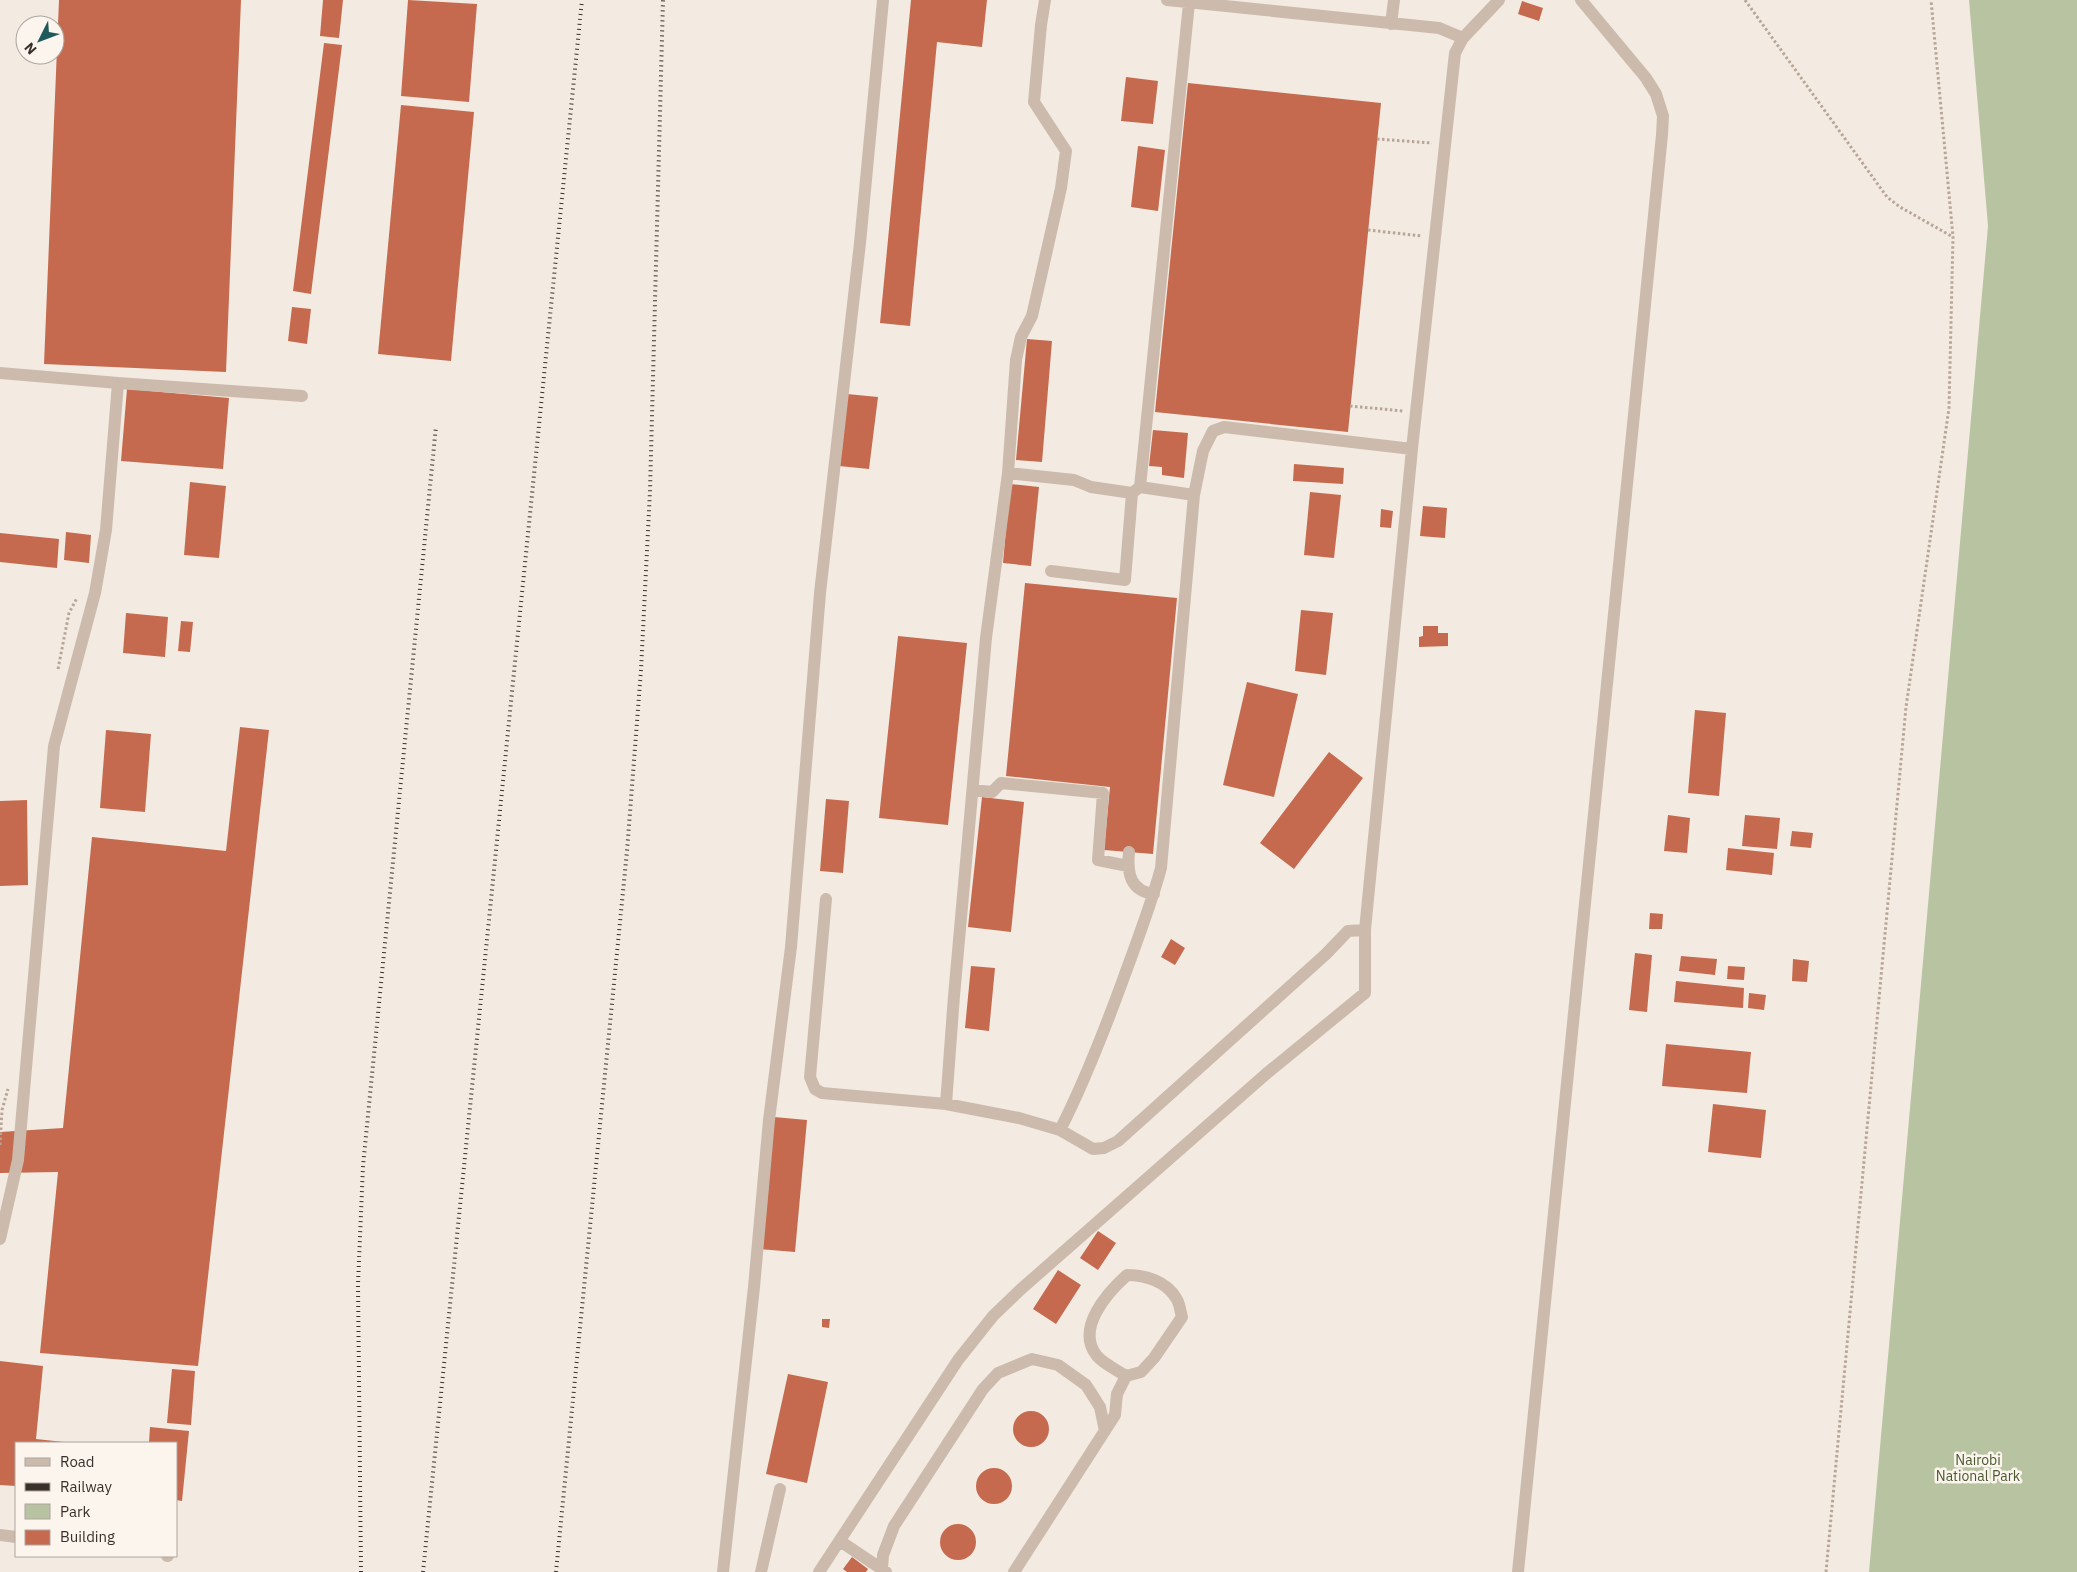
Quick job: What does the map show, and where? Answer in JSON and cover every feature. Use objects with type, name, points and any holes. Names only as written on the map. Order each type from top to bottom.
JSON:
[{"type":"lane","points":[[723,1572],[754,1287],[769,1120],[791,947],[820,592],[860,243],[883,0]]},
{"type":"lane","points":[[946,1104],[986,638],[1008,473],[1016,360],[1021,337],[1032,316],[1061,188],[1066,151],[1034,102],[1039,43],[1046,0]]},
{"type":"lane","points":[[1167,0],[1189,3],[1260,5],[1391,24],[1439,28],[1463,38]]},
{"type":"lane","points":[[1391,24],[1394,0]]},
{"type":"lane","points":[[819,1572],[958,1360],[993,1316],[1020,1290],[1266,1074],[1365,993],[1365,930],[1412,449],[1455,53],[1463,38],[1499,0]]},
{"type":"lane","points":[[1518,1572],[1663,116],[1656,94],[1646,78],[1581,0]]},
{"type":"lane","points":[[1051,571],[1125,580],[1189,3]]},
{"type":"lane","points":[[0,373],[302,396]]},
{"type":"lane","points":[[0,1239],[18,1160],[54,746],[95,594],[106,530],[118,383]]},
{"type":"lane","points":[[1060,1130],[1080,1092],[1154,894],[1161,868],[1194,495],[1203,452],[1213,431],[1224,427],[1412,449]]},
{"type":"lane","points":[[1008,473],[1074,480],[1091,487],[1194,495]]},
{"type":"lane","points":[[973,790],[992,792],[1001,784],[1103,793],[1098,860],[1128,866]]},
{"type":"lane","points":[[1129,852],[1128,872],[1133,882],[1144,893],[1154,894]]},
{"type":"lane","points":[[826,899],[810,1077],[815,1089],[822,1094],[946,1104],[1019,1118],[1060,1130],[1093,1149],[1104,1148],[1118,1141],[1326,954],[1348,931],[1365,930]]},
{"type":"lane","points":[[1014,1572],[1115,1415],[1117,1394],[1126,1376],[1141,1372],[1154,1358],[1182,1317],[1177,1299],[1167,1287],[1143,1275],[1127,1275],[1114,1286],[1091,1322],[1090,1342],[1097,1356],[1126,1376]]},
{"type":"lane","points":[[884,1570],[883,1555],[894,1526],[983,1389],[998,1373],[1032,1359],[1058,1365],[1086,1385],[1100,1407],[1105,1431]]},
{"type":"lane","points":[[761,1572],[780,1489]]},
{"type":"lane","points":[[0,1535],[15,1537]]},
{"type":"lane","points":[[840,1541],[884,1570]]},
{"type":"path","points":[[1745,0],[1887,197],[1900,207],[1953,237]]},
{"type":"path","points":[[1826,1572],[1906,707],[1949,408],[1953,237],[1931,0]]},
{"type":"path","points":[[1377,139],[1445,144]]},
{"type":"path","points":[[1368,230],[1436,238]]},
{"type":"path","points":[[1350,406],[1416,413]]},
{"type":"green space","name":"Nairobi National Park","points":[[1969,0],[2077,0],[2077,1572],[1869,1572],[1988,226]]},
{"type":"building","points":[[59,0],[241,0],[226,372],[44,364],[56,65],[65,65],[65,15],[58,15]]},
{"type":"building","points":[[323,0],[343,0],[339,38],[320,36]]},
{"type":"building","points":[[408,0],[477,4],[469,102],[401,96]]},
{"type":"building","points":[[911,0],[987,0],[982,47],[937,42],[910,326],[880,323]]},
{"type":"building","points":[[1522,1],[1543,8],[1539,21],[1518,14]]},
{"type":"building","points":[[324,43],[342,45],[311,294],[293,291]]},
{"type":"building","points":[[1126,77],[1158,81],[1153,124],[1121,121]]},
{"type":"building","points":[[1188,83],[1381,103],[1348,432],[1155,412]]},
{"type":"building","points":[[401,105],[474,112],[451,361],[378,354]]},
{"type":"building","points":[[1138,146],[1165,150],[1158,211],[1131,207]]},
{"type":"building","points":[[292,307],[311,309],[307,344],[288,341]]},
{"type":"building","points":[[1027,339],[1052,341],[1042,462],[1016,460]]},
{"type":"building","points":[[127,389],[229,398],[223,469],[121,461]]},
{"type":"building","points":[[847,394],[878,397],[869,469],[839,466]]},
{"type":"building","points":[[1153,430],[1188,433],[1184,478],[1162,475],[1162,467],[1149,466]]},
{"type":"building","points":[[1294,464],[1344,468],[1343,484],[1293,481]]},
{"type":"building","points":[[190,482],[226,486],[219,558],[184,555]]},
{"type":"building","points":[[1010,484],[1039,487],[1031,566],[1003,563]]},
{"type":"building","points":[[1310,492],[1341,495],[1334,558],[1304,555]]},
{"type":"building","points":[[1423,506],[1447,508],[1445,538],[1420,536]]},
{"type":"building","points":[[1381,509],[1393,511],[1391,528],[1380,527]]},
{"type":"building","points":[[66,532],[91,535],[89,563],[64,560]]},
{"type":"building","points":[[0,533],[59,539],[57,568],[0,562]]},
{"type":"building","points":[[1025,583],[1177,598],[1153,854],[1104,850],[1110,787],[1006,776]]},
{"type":"building","points":[[1301,610],[1333,613],[1326,675],[1295,671]]},
{"type":"building","points":[[126,613],[168,617],[165,657],[123,653]]},
{"type":"building","points":[[181,621],[193,622],[190,652],[178,651]]},
{"type":"building","points":[[1423,626],[1438,626],[1438,633],[1448,633],[1448,646],[1419,647],[1419,637],[1423,636]]},
{"type":"building","points":[[898,636],[967,643],[948,825],[879,818]]},
{"type":"building","points":[[1247,682],[1298,694],[1274,797],[1223,785]]},
{"type":"building","points":[[1695,710],[1726,713],[1719,796],[1688,793]]},
{"type":"building","points":[[240,727],[269,730],[198,1366],[40,1353],[58,1172],[0,1173],[0,1132],[63,1128],[92,837],[226,851]]},
{"type":"building","points":[[106,730],[151,734],[145,812],[100,808]]},
{"type":"building","points":[[1329,752],[1363,778],[1294,869],[1260,843]]},
{"type":"building","points":[[982,797],[1024,802],[1011,932],[968,927]]},
{"type":"building","points":[[826,799],[849,801],[843,873],[820,871]]},
{"type":"building","points":[[27,800],[28,885],[0,886],[0,801]]},
{"type":"building","points":[[1668,815],[1690,818],[1687,853],[1664,851]]},
{"type":"building","points":[[1745,815],[1780,818],[1777,849],[1742,846]]},
{"type":"building","points":[[1792,831],[1813,833],[1811,848],[1790,846]]},
{"type":"building","points":[[1728,848],[1774,853],[1772,875],[1726,870]]},
{"type":"building","points":[[1650,913],[1663,914],[1662,929],[1649,929]]},
{"type":"building","points":[[1171,939],[1185,948],[1175,965],[1161,957]]},
{"type":"building","points":[[1635,953],[1652,955],[1647,1012],[1629,1010]]},
{"type":"building","points":[[1681,956],[1717,959],[1715,975],[1679,971]]},
{"type":"building","points":[[1793,959],[1809,961],[1807,982],[1792,981]]},
{"type":"building","points":[[971,966],[995,968],[989,1031],[965,1028]]},
{"type":"building","points":[[1728,966],[1745,967],[1744,980],[1727,979]]},
{"type":"building","points":[[1676,981],[1744,988],[1743,1008],[1674,1002]]},
{"type":"building","points":[[1749,993],[1766,995],[1764,1010],[1748,1008]]},
{"type":"building","points":[[1666,1044],[1751,1052],[1747,1093],[1662,1086]]},
{"type":"building","points":[[1713,1104],[1766,1110],[1761,1158],[1708,1152]]},
{"type":"building","points":[[774,1117],[807,1120],[795,1252],[760,1249]]},
{"type":"building","points":[[1098,1231],[1116,1243],[1098,1270],[1080,1258]]},
{"type":"building","points":[[1058,1270],[1081,1285],[1056,1324],[1033,1309]]},
{"type":"building","points":[[822,1319],[830,1319],[829,1328],[822,1327]]},
{"type":"building","points":[[0,1361],[43,1366],[36,1439],[64,1442],[15,1442],[15,1486],[0,1485]]},
{"type":"building","points":[[172,1369],[195,1371],[191,1425],[167,1423]]},
{"type":"building","points":[[788,1374],[828,1382],[807,1483],[766,1474]]},
{"type":"building","points":[[1031,1411],[1038,1412],[1044,1416],[1048,1422],[1048,1436],[1044,1442],[1038,1446],[1031,1447],[1024,1446],[1018,1442],[1014,1436],[1013,1429],[1014,1422],[1018,1416],[1024,1412]]},
{"type":"building","points":[[150,1427],[189,1431],[182,1501],[178,1500],[178,1442],[149,1442]]},
{"type":"building","points":[[994,1468],[1001,1469],[1007,1473],[1011,1479],[1011,1493],[1007,1499],[1001,1503],[994,1504],[987,1503],[981,1499],[977,1493],[976,1486],[977,1479],[981,1473],[987,1469]]},
{"type":"building","points":[[958,1524],[965,1525],[971,1529],[975,1535],[975,1549],[971,1555],[965,1559],[958,1560],[951,1559],[945,1555],[941,1549],[940,1542],[941,1535],[945,1529],[951,1525]]},
{"type":"building","points":[[852,1557],[868,1569],[866,1572],[847,1572],[843,1569]]},
{"type":"railway","points":[[423,1572],[582,0]]},
{"type":"railway","points":[[556,1572],[627,851],[641,670],[650,491],[663,0]]},
{"type":"railway","points":[[361,1572],[358,1284],[363,1166],[436,426]]}]
